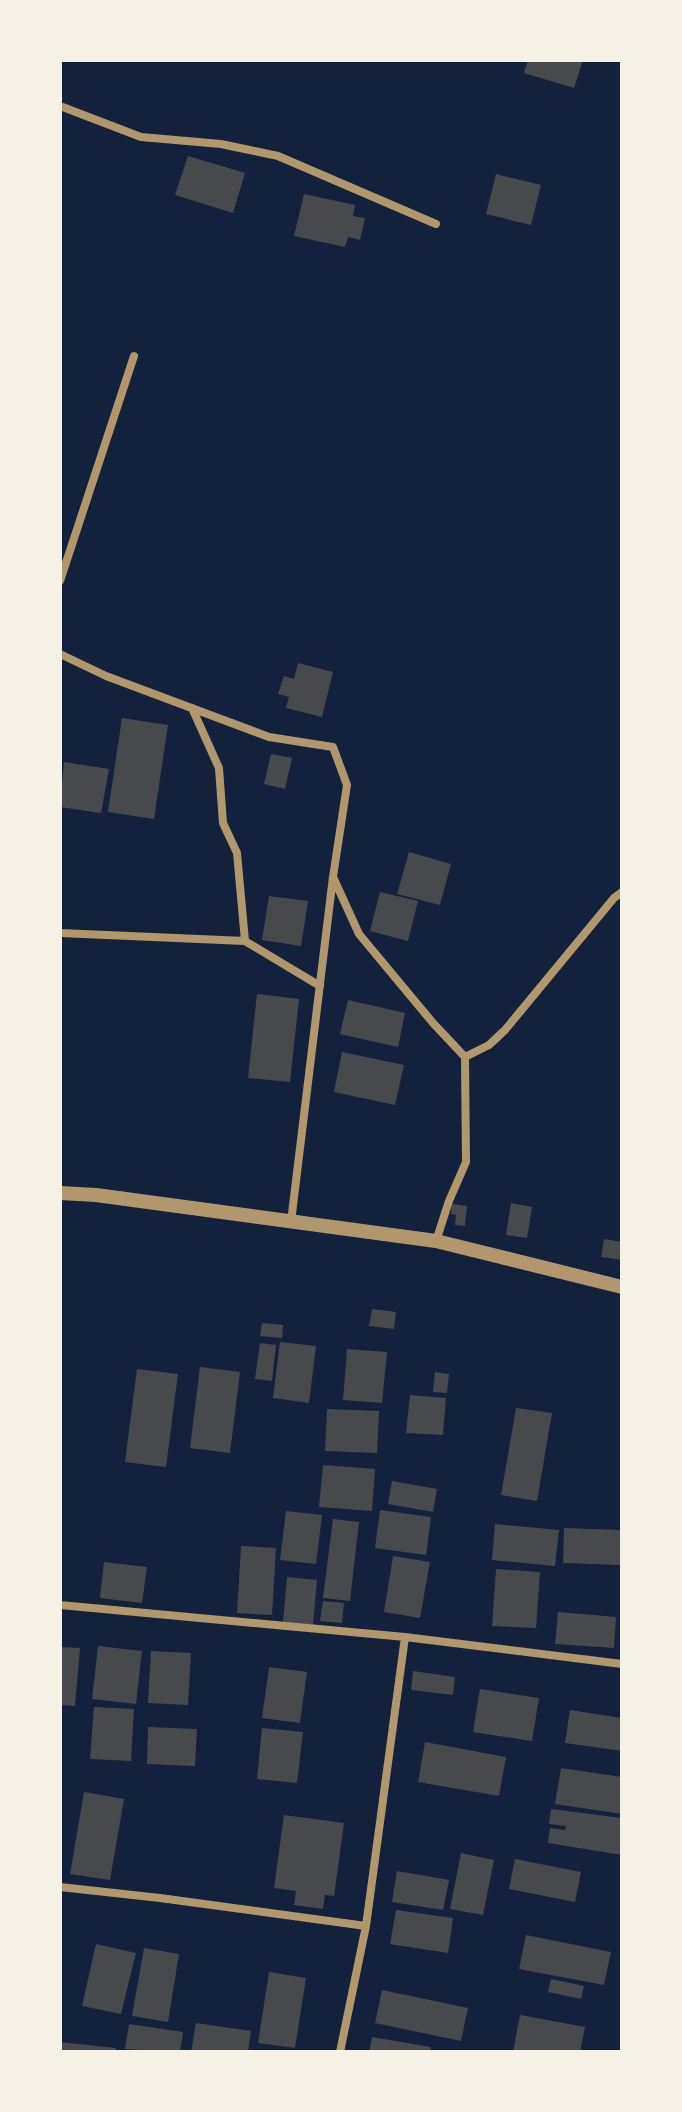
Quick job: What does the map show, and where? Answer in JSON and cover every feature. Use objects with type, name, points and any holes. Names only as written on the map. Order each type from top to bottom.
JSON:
[{"type":"street","points":[[60,106],[141,137],[221,144],[278,156],[436,224]]},
{"type":"street","points":[[60,581],[134,356]]},
{"type":"street","points":[[60,654],[106,676],[269,737],[333,747],[347,785],[291,1222]]},
{"type":"street","points":[[192,707],[219,768],[223,823],[237,853],[245,941]]},
{"type":"street","points":[[333,877],[359,934],[465,1057],[466,1162],[436,1241]]},
{"type":"street","points":[[465,1057],[489,1045],[505,1030],[622,892]]},
{"type":"street","points":[[60,933],[245,941],[320,986]]},
{"type":"street","points":[[60,1193],[96,1195],[436,1241],[622,1287]]},
{"type":"street","points":[[60,1605],[405,1637],[622,1664]]},
{"type":"street","points":[[340,2052],[366,1926],[405,1637]]},
{"type":"street","points":[[60,1887],[366,1926]]},
{"type":"building","points":[[528,60],[583,60],[574,88],[524,73]]},
{"type":"building","points":[[188,156],[245,173],[233,213],[175,195]]},
{"type":"building","points":[[496,174],[541,185],[531,225],[486,214]]},
{"type":"building","points":[[304,194],[355,205],[353,216],[365,218],[360,240],[348,237],[345,247],[294,236]]},
{"type":"building","points":[[298,663],[333,672],[322,717],[286,708],[289,697],[278,694],[284,676],[294,679]]},
{"type":"building","points":[[122,718],[168,725],[154,819],[108,812]]},
{"type":"building","points":[[271,754],[292,758],[285,789],[264,784]]},
{"type":"building","points":[[64,762],[109,769],[101,813],[60,807]]},
{"type":"building","points":[[409,852],[451,864],[440,905],[397,894]]},
{"type":"building","points":[[380,892],[418,901],[408,941],[370,931]]},
{"type":"building","points":[[269,896],[308,901],[301,946],[262,940]]},
{"type":"building","points":[[257,994],[299,999],[290,1082],[248,1078]]},
{"type":"building","points":[[348,1000],[405,1013],[398,1047],[340,1034]]},
{"type":"building","points":[[342,1052],[404,1065],[395,1105],[334,1092]]},
{"type":"building","points":[[511,1203],[532,1207],[527,1238],[506,1235]]},
{"type":"building","points":[[452,1204],[467,1206],[465,1226],[455,1225],[456,1215],[451,1214]]},
{"type":"building","points":[[604,1239],[622,1242],[622,1260],[601,1257]]},
{"type":"building","points":[[372,1309],[396,1312],[394,1329],[369,1326]]},
{"type":"building","points":[[262,1323],[283,1325],[282,1338],[260,1336]]},
{"type":"building","points":[[280,1342],[316,1346],[309,1403],[273,1398]]},
{"type":"building","points":[[260,1343],[276,1345],[272,1381],[255,1379]]},
{"type":"building","points":[[347,1349],[387,1352],[382,1403],[343,1400]]},
{"type":"building","points":[[200,1367],[240,1372],[230,1453],[190,1448]]},
{"type":"building","points":[[137,1369],[178,1374],[166,1467],[125,1462]]},
{"type":"building","points":[[435,1372],[449,1374],[447,1393],[433,1392]]},
{"type":"building","points":[[410,1395],[446,1398],[443,1435],[406,1433]]},
{"type":"building","points":[[516,1408],[552,1413],[537,1501],[501,1495]]},
{"type":"building","points":[[327,1409],[379,1411],[377,1453],[325,1451]]},
{"type":"building","points":[[323,1465],[375,1469],[372,1511],[319,1507]]},
{"type":"building","points":[[392,1481],[437,1489],[433,1512],[388,1504]]},
{"type":"building","points":[[380,1510],[431,1517],[426,1555],[375,1548]]},
{"type":"building","points":[[286,1511],[322,1515],[316,1564],[280,1560]]},
{"type":"building","points":[[333,1519],[359,1522],[350,1601],[323,1598]]},
{"type":"building","points":[[495,1524],[559,1530],[555,1566],[492,1560]]},
{"type":"building","points":[[564,1528],[622,1530],[620,1565],[563,1563]]},
{"type":"building","points":[[241,1546],[276,1548],[272,1615],[237,1613]]},
{"type":"building","points":[[393,1556],[430,1562],[420,1618],[384,1612]]},
{"type":"building","points":[[104,1562],[147,1567],[142,1603],[100,1598]]},
{"type":"building","points":[[496,1569],[540,1572],[536,1628],[492,1626]]},
{"type":"building","points":[[287,1577],[317,1580],[313,1625],[283,1622]]},
{"type":"building","points":[[323,1601],[344,1603],[342,1623],[320,1621]]},
{"type":"building","points":[[558,1612],[616,1617],[614,1648],[555,1644]]},
{"type":"building","points":[[98,1646],[142,1651],[136,1704],[92,1699]]},
{"type":"building","points":[[60,1647],[80,1648],[75,1706],[60,1705]]},
{"type":"building","points":[[151,1651],[191,1653],[188,1705],[148,1703]]},
{"type":"building","points":[[269,1667],[307,1672],[300,1723],[262,1718]]},
{"type":"building","points":[[413,1671],[455,1677],[453,1695],[411,1690]]},
{"type":"building","points":[[480,1689],[539,1698],[532,1741],[473,1732]]},
{"type":"building","points":[[94,1707],[134,1709],[131,1761],[90,1759]]},
{"type":"building","points":[[570,1710],[622,1718],[622,1751],[565,1743]]},
{"type":"building","points":[[148,1727],[197,1729],[195,1766],[147,1764]]},
{"type":"building","points":[[262,1728],[303,1732],[297,1783],[257,1779]]},
{"type":"building","points":[[425,1742],[506,1757],[499,1796],[418,1782]]},
{"type":"building","points":[[561,1768],[622,1777],[622,1814],[555,1804]]},
{"type":"building","points":[[84,1792],[124,1799],[110,1880],[70,1874]]},
{"type":"building","points":[[551,1809],[622,1818],[622,1855],[548,1843],[550,1828],[565,1830],[566,1826],[549,1824]]},
{"type":"building","points":[[284,1815],[344,1823],[334,1896],[325,1895],[323,1909],[294,1905],[296,1891],[274,1888]]},
{"type":"building","points":[[461,1853],[494,1860],[483,1915],[450,1909]]},
{"type":"building","points":[[515,1859],[581,1872],[575,1902],[509,1889]]},
{"type":"building","points":[[397,1871],[449,1880],[443,1910],[392,1902]]},
{"type":"building","points":[[396,1910],[453,1918],[448,1953],[390,1944]]},
{"type":"building","points":[[526,1935],[611,1952],[604,1985],[519,1969]]},
{"type":"building","points":[[96,1944],[136,1953],[121,2014],[82,2006]]},
{"type":"building","points":[[144,1948],[179,1954],[168,2022],[132,2016]]},
{"type":"building","points":[[269,1972],[306,1978],[295,2048],[258,2043]]},
{"type":"building","points":[[551,1979],[584,1986],[581,1999],[548,1992]]},
{"type":"building","points":[[382,1990],[468,2008],[461,2041],[375,2023]]},
{"type":"building","points":[[520,2015],[585,2027],[580,2052],[513,2052]]},
{"type":"building","points":[[196,2023],[251,2031],[248,2052],[191,2052]]},
{"type":"building","points":[[129,2024],[183,2032],[180,2052],[125,2049]]},
{"type":"building","points":[[372,2037],[431,2047],[430,2052],[369,2052]]},
{"type":"building","points":[[60,2042],[116,2048],[115,2052],[60,2052]]}]
